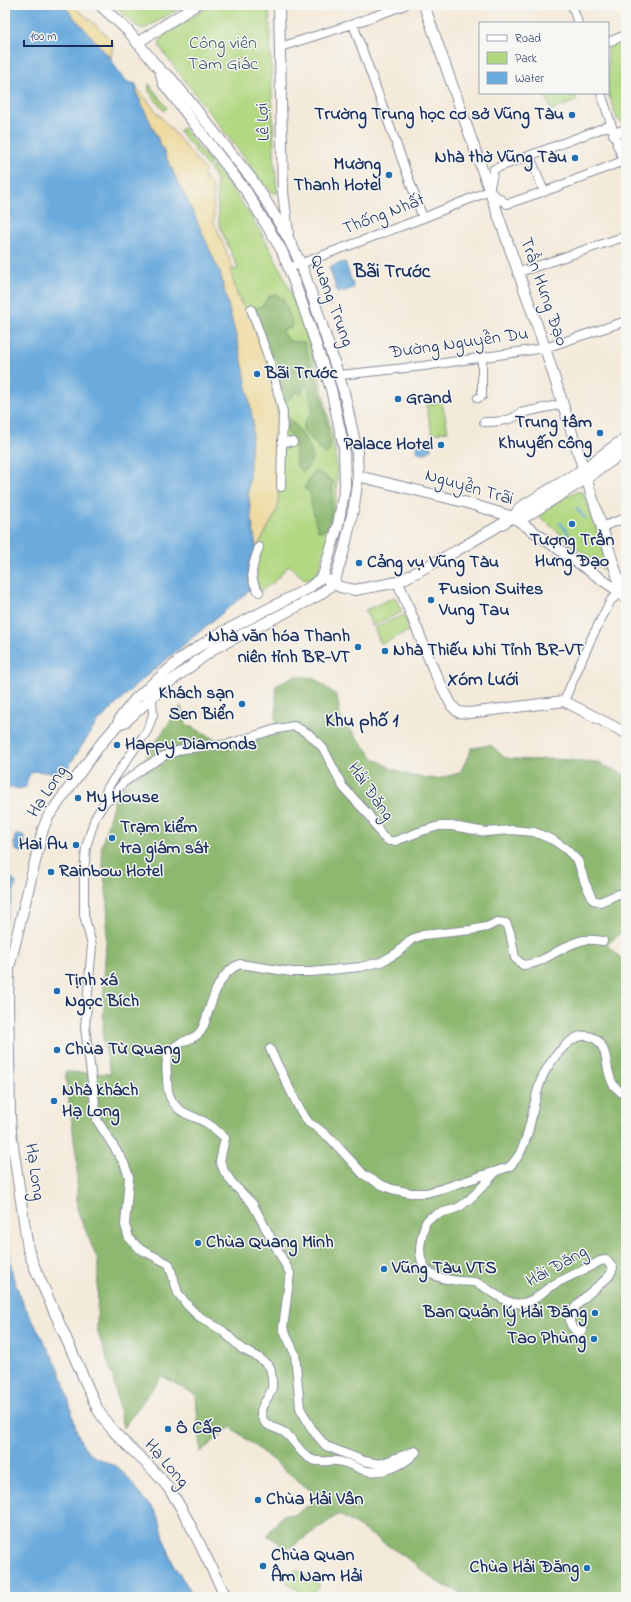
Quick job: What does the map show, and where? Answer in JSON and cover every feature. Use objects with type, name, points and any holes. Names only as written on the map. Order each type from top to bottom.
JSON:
[{"type":"main road","name":"Quang Trung","points":[[100,5],[128,31],[160,70],[171,78],[251,178],[288,238],[301,264],[340,375],[355,442],[358,476],[350,527],[334,583]]},
{"type":"main road","points":[[138,43],[196,5]]},
{"type":"main road","name":"Lê Lợi","points":[[279,5],[283,192],[288,238]]},
{"type":"main road","name":"Trần Hưng Đạo","points":[[424,5],[490,190],[517,273],[563,404],[623,596]]},
{"type":"main road","name":"Quang Trung","points":[[160,70],[163,83],[246,191],[282,251],[301,300],[331,389],[345,453],[345,486],[338,525],[323,576]]},
{"type":"main road","points":[[612,130],[626,130]]},
{"type":"main road","points":[[263,196],[277,198],[283,192]]},
{"type":"main road","points":[[323,576],[340,587],[355,590],[398,582],[456,550],[585,474],[626,445]]},
{"type":"main road","name":"Nguyễn Trãi","points":[[358,476],[464,502],[513,517],[623,596]]},
{"type":"main road","name":"Hạ Long","points":[[118,724],[126,721],[212,644],[309,588],[323,576]]},
{"type":"main road","points":[[398,582],[434,671],[452,706],[458,712],[469,713],[564,701],[626,732]]},
{"type":"main road","name":"Hạ Long","points":[[227,1597],[188,1520],[169,1489],[152,1469],[116,1435],[97,1408],[30,1256],[11,1132],[8,973],[43,829],[48,817],[136,698],[182,658],[308,602],[334,583]]},
{"type":"main road","points":[[145,690],[152,698]]},
{"type":"street","points":[[280,47],[353,24],[405,5]]},
{"type":"street","points":[[572,5],[578,22]]},
{"type":"street","points":[[353,24],[423,218]]},
{"type":"street","points":[[609,42],[626,35]]},
{"type":"street","points":[[601,94],[612,130],[622,143],[623,161],[626,170]]},
{"type":"street","points":[[612,130],[530,156],[494,170],[490,190],[507,204],[544,192],[623,161]]},
{"type":"street","points":[[530,156],[544,192]]},
{"type":"street","name":"Thống Nhất","points":[[289,268],[423,218],[490,190]]},
{"type":"street","points":[[517,273],[626,236]]},
{"type":"street","points":[[251,309],[270,362],[283,412],[281,487]]},
{"type":"street","name":"Đường Nguyễn Du","points":[[340,375],[424,366],[544,348],[626,321]]},
{"type":"street","points":[[478,398],[482,396],[482,357]]},
{"type":"street","points":[[484,422],[502,421],[516,417],[520,413],[563,404]]},
{"type":"street","points":[[585,474],[626,436]]},
{"type":"street","points":[[282,442],[293,442]]},
{"type":"street","points":[[585,474],[626,452]]},
{"type":"street","points":[[601,527],[626,518]]},
{"type":"street","points":[[258,547],[252,570],[252,583],[258,592]]},
{"type":"street","points":[[564,701],[591,639],[611,600],[623,596]]},
{"type":"street","points":[[152,698],[153,715],[147,731],[108,787],[104,797],[105,802],[95,818],[86,847],[84,874],[84,915],[92,945],[85,1027],[97,1120],[124,1163],[129,1177],[124,1226],[129,1238],[140,1249],[169,1264],[178,1293],[197,1315],[223,1331],[242,1349],[258,1357],[270,1367],[272,1388],[260,1412],[264,1421],[268,1425],[284,1432],[305,1454],[313,1460],[323,1462],[338,1461],[364,1470],[377,1471],[388,1469],[405,1462],[415,1454],[415,1451],[380,1464],[364,1461],[326,1446],[313,1431],[300,1408],[295,1354],[283,1328],[290,1274],[252,1203],[233,1184],[224,1171],[220,1161],[225,1138],[204,1122],[186,1115],[172,1102],[169,1096],[166,1073],[168,1054],[176,1044],[193,1039],[201,1032],[215,990],[229,971],[234,966],[240,964],[292,972],[312,972],[360,967],[381,962],[396,953],[412,939],[423,935],[471,930],[487,927],[497,922],[506,923],[510,932],[515,958],[522,965],[533,964],[559,950],[583,940],[603,941]]},
{"type":"street","name":"Hải Đăng","points":[[105,802],[109,800],[123,783],[145,767],[164,756],[183,750],[229,744],[273,730],[294,726],[309,734],[323,748],[343,786],[369,815],[382,836],[389,842],[395,842],[422,830],[439,826],[452,826],[486,832],[529,830],[553,840],[566,849],[578,861],[585,883],[593,900],[600,902],[616,894],[626,892]]},
{"type":"street","name":"Hải Đăng","points":[[270,1049],[300,1110],[309,1123],[330,1138],[364,1174],[392,1190],[411,1193],[426,1193],[497,1171],[508,1167],[516,1161],[521,1153],[529,1128],[536,1093],[542,1080],[558,1054],[571,1040],[576,1037],[589,1036],[599,1042],[604,1053],[613,1085],[626,1096]]},
{"type":"street","name":"Hải Đăng","points":[[497,1171],[468,1201],[458,1208],[434,1216],[426,1223],[420,1246],[422,1264],[428,1271],[438,1277],[449,1280],[476,1283],[493,1294],[512,1303],[522,1304],[532,1300],[551,1286],[600,1261],[606,1260],[613,1268],[609,1276],[572,1310],[570,1319],[572,1325],[578,1332],[584,1330]]},
{"type":"green space","points":[[113,5],[186,5],[144,29],[137,26]]},
{"type":"green space","name":"Công viên Tam Giác","points":[[211,5],[269,5],[274,152],[277,193],[273,193],[264,186],[159,45],[162,37]]},
{"type":"green space","points":[[626,38],[626,125],[617,119],[609,94],[609,45]]},
{"type":"green space","points":[[149,84],[167,108],[164,111],[149,91]]},
{"type":"green space","points":[[545,94],[574,94],[577,101],[551,110]]},
{"type":"green space","points":[[183,128],[197,145],[193,148],[179,131]]},
{"type":"green space","points":[[198,147],[212,164],[208,167],[194,150]]},
{"type":"green space","points":[[213,166],[234,192],[253,220],[285,279],[298,310],[318,374],[332,433],[336,460],[337,490],[335,502],[319,570],[315,577],[304,579],[289,565],[274,582],[259,592],[254,585],[256,549],[277,511],[278,504],[279,421],[267,360],[236,290],[230,272],[238,268],[219,225],[216,179],[210,169]]},
{"type":"green space","points":[[275,294],[283,299],[292,321],[291,328],[282,330],[288,340],[304,342],[317,382],[329,436],[330,450],[325,455],[303,429],[305,421],[312,412],[307,384],[301,394],[295,392],[288,401],[282,400],[269,345],[263,342],[253,310],[262,306],[269,296]]},
{"type":"green space","points":[[442,402],[448,431],[432,434],[426,405]]},
{"type":"green space","points":[[286,416],[302,435],[309,446],[313,457],[307,469],[302,472],[296,464],[295,441],[287,432]]},
{"type":"green space","points":[[315,470],[333,481],[331,515],[327,530],[318,531],[311,503],[310,492],[304,488]]},
{"type":"green space","points":[[575,492],[583,492],[610,569],[606,572],[540,517],[539,512]]},
{"type":"green space","points":[[395,597],[402,612],[372,626],[365,610]]},
{"type":"green space","points":[[404,615],[411,630],[381,644],[374,628]]},
{"type":"green space","points":[[297,676],[314,678],[337,696],[340,717],[374,758],[390,768],[411,776],[437,779],[460,773],[472,748],[491,745],[505,758],[595,762],[626,775],[626,928],[607,945],[626,963],[626,1597],[470,1597],[437,1582],[404,1556],[339,1514],[288,1549],[267,1535],[284,1514],[294,1515],[320,1498],[231,1427],[200,1452],[196,1395],[162,1376],[123,1428],[113,1377],[97,1330],[98,1261],[77,1209],[77,1161],[65,1072],[111,1074],[103,1040],[104,979],[108,907],[101,849],[114,801],[181,706],[186,724],[230,747],[257,740],[276,732],[276,686],[285,680]]},
{"type":"green space","points":[[296,1569],[320,1585],[312,1597],[308,1597],[286,1582]]},
{"type":"sand","points":[[72,5],[96,25],[114,43],[111,59],[65,7]]},
{"type":"sand","name":"Bãi Trước","points":[[137,88],[205,170],[203,174],[213,188],[214,222],[233,268],[231,272],[236,293],[241,303],[248,310],[267,360],[279,421],[278,504],[277,511],[256,549],[248,492],[253,422],[243,365],[220,273],[137,94]]},
{"type":"water","points":[[5,5],[63,5],[111,59],[120,75],[128,82],[136,84],[137,94],[194,214],[220,273],[243,365],[253,422],[248,492],[256,549],[249,565],[250,590],[139,682],[96,724],[65,772],[62,774],[32,772],[28,778],[26,787],[19,789],[12,787],[7,790],[5,801]]},
{"type":"water","points":[[345,262],[354,288],[338,293],[329,267]]},
{"type":"water","points":[[420,443],[424,445],[431,445],[431,449],[425,453],[417,451],[416,445]]},
{"type":"water","points":[[19,834],[23,835],[25,841],[24,850],[21,852],[16,850],[14,844],[15,836]]},
{"type":"water","points":[[5,871],[16,883],[5,925]]},
{"type":"water","points":[[5,1224],[13,1277],[23,1303],[59,1369],[76,1429],[82,1444],[93,1456],[119,1468],[133,1484],[142,1498],[153,1508],[160,1522],[165,1542],[174,1566],[195,1597],[5,1597]]},
{"type":"waterway","points":[[576,508],[585,518]]},
{"type":"waterway","points":[[560,523],[569,534]]},
{"type":"place","name":"Trường Trung học cơ sở Vũng Tàu","points":[[572,115]]},
{"type":"place","name":"Nhà thờ Vũng Tàu","points":[[575,158]]},
{"type":"place","name":"Mường Thanh Hotel","points":[[389,175]]},
{"type":"place","name":"Bãi Trước","points":[[257,374]]},
{"type":"place","name":"Grand","points":[[398,399]]},
{"type":"place","name":"Trung tâm Khuyến công","points":[[600,433]]},
{"type":"place","name":"Palace Hotel","points":[[441,445]]},
{"type":"place","name":"Tượng Trần Hưng Đạo","points":[[572,524]]},
{"type":"place","name":"Cảng vụ Vũng Tàu","points":[[359,563]]},
{"type":"place","name":"Fusion Suites Vung Tau","points":[[431,600]]},
{"type":"place","name":"Nhà văn hóa Thanh niên tỉnh BR-VT","points":[[358,647]]},
{"type":"place","name":"Nhà Thiếu Nhi Tỉnh BR-VT","points":[[385,651]]},
{"type":"place","name":"Khách sạn Sen Biển","points":[[242,704]]},
{"type":"place","name":"Happy Diamonds","points":[[117,745]]},
{"type":"place","name":"My House","points":[[78,798]]},
{"type":"place","name":"Trạm kiểm tra giám sát","points":[[112,838]]},
{"type":"place","name":"Hai Au","points":[[76,845]]},
{"type":"place","name":"Rainbow Hotel","points":[[51,872]]},
{"type":"place","name":"Tịnh xá Ngọc Bích","points":[[57,991]]},
{"type":"place","name":"Chùa Từ Quang","points":[[57,1050]]},
{"type":"place","name":"Nhà khách Hạ Long","points":[[54,1101]]},
{"type":"place","name":"Chùa Quang Minh","points":[[198,1243]]},
{"type":"place","name":"Vũng Tàu VTS","points":[[384,1269]]},
{"type":"place","name":"Ban Quản lý Hải Đăng","points":[[595,1313]]},
{"type":"place","name":"Tao Phùng","points":[[594,1339]]},
{"type":"place","name":"Ô Cấp","points":[[168,1429]]},
{"type":"place","name":"Chùa Hải Vân","points":[[258,1500]]},
{"type":"place","name":"Chùa Quan Âm Nam Hải","points":[[263,1566]]},
{"type":"place","name":"Chùa Hải Đăng","points":[[587,1568]]},
{"type":"district","name":"Bãi Trước","points":[[392,272]]},
{"type":"district","name":"Xóm Lưới","points":[[483,680]]},
{"type":"district","name":"Khu phố 1","points":[[362,721]]}]
